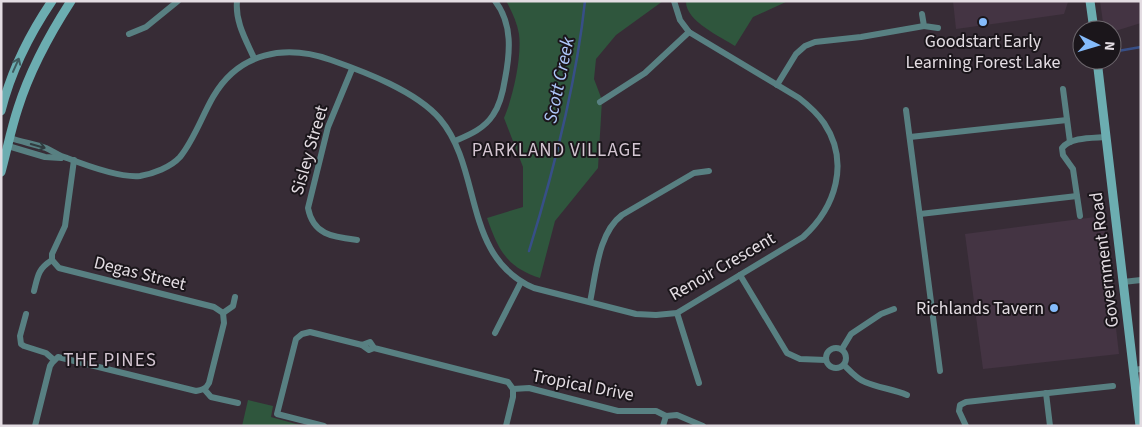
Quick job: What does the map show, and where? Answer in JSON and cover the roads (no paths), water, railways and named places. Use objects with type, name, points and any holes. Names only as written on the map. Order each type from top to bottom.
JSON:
[{"type":"street","points":[[1,111],[11,78],[22,53],[52,1]]},
{"type":"street","points":[[1,172],[5,141],[30,76],[48,37],[71,1]]},
{"type":"street","points":[[129,34],[146,27],[178,1]]},
{"type":"street","points":[[237,1],[238,22],[254,58]]},
{"type":"street","points":[[455,141],[483,126],[493,116],[500,101],[510,50],[506,22],[495,1]]},
{"type":"street","name":"Renoir Crescent","points":[[5,141],[45,157],[74,160],[124,176],[140,176],[167,167],[180,157],[214,95],[226,79],[242,65],[254,58],[271,54],[294,52],[313,55],[397,87],[418,99],[438,117],[455,141],[486,240],[494,256],[510,273],[522,282],[534,288],[636,314],[656,315],[677,312],[803,237],[816,225],[829,205],[834,192],[837,164],[831,136],[823,122],[812,109],[799,98],[689,32],[680,20],[674,1]]},
{"type":"street","points":[[1090,1],[1093,20]]},
{"type":"street","points":[[922,14],[924,26]]},
{"type":"street","points":[[777,85],[796,54],[809,44],[924,26],[938,28]]},
{"type":"street","points":[[600,102],[645,73],[689,32]]},
{"type":"street","name":"Sisley Street","points":[[352,69],[328,127],[308,208],[313,224],[318,230],[338,238],[357,240]]},
{"type":"street","name":"Government Road","points":[[1098,70],[1123,282],[1137,370],[1140,426]]},
{"type":"street","points":[[1063,89],[1070,142]]},
{"type":"street","points":[[906,110],[940,371]]},
{"type":"street","points":[[910,137],[1067,120]]},
{"type":"street","points":[[1080,216],[1073,169],[1062,151],[1065,144],[1070,142],[1105,137]]},
{"type":"street","points":[[34,291],[39,271],[42,266],[52,260],[52,254],[65,226],[74,160]]},
{"type":"street","points":[[590,302],[603,241],[613,224],[622,215],[694,173],[709,171]]},
{"type":"street","points":[[920,214],[1077,196]]},
{"type":"street","name":"Degas Street","points":[[52,260],[60,268],[214,307],[224,313]]},
{"type":"street","points":[[740,275],[787,353],[800,359],[826,360],[832,367],[838,368],[844,365],[847,358],[842,349]]},
{"type":"street","points":[[1123,282],[1141,280]]},
{"type":"street","points":[[495,334],[522,282]]},
{"type":"street","points":[[35,426],[50,366],[58,357],[196,391],[204,389],[209,383],[224,323],[224,313],[232,306],[235,298]]},
{"type":"street","points":[[842,349],[851,334],[881,314],[894,309]]},
{"type":"street","points":[[677,312],[699,383]]},
{"type":"street","points":[[26,314],[20,336],[21,344],[46,353],[54,360]]},
{"type":"street","points":[[324,426],[277,414],[296,339],[302,334],[310,332],[362,345],[370,342],[374,348],[508,382],[513,389],[513,397],[506,426]]},
{"type":"street","points":[[826,360],[827,352],[832,348],[842,349]]},
{"type":"street","points":[[844,365],[864,382],[907,395]]},
{"type":"street","points":[[966,426],[960,411],[960,405],[966,402],[1113,386]]},
{"type":"street","name":"Tropical Drive","points":[[513,389],[529,388],[618,411],[656,411],[666,416],[677,415],[703,426]]},
{"type":"street","points":[[204,389],[211,396],[238,403]]},
{"type":"street","points":[[1046,393],[1050,426]]},
{"type":"street","points":[[663,426],[666,416]]},
{"type":"waterway","name":"Scott Creek","points":[[529,251],[547,190],[570,96],[585,1]]},
{"type":"waterway","points":[[1122,50],[1141,47]]},
{"type":"place","name":"Goodstart Early Learning Forest Lake","points":[[983,22]]},
{"type":"place","name":"Richlands Tavern","points":[[1054,308]]},
{"type":"district","name":"PARKLAND VILLAGE","points":[[557,149]]},
{"type":"district","name":"THE PINES","points":[[110,359]]}]
